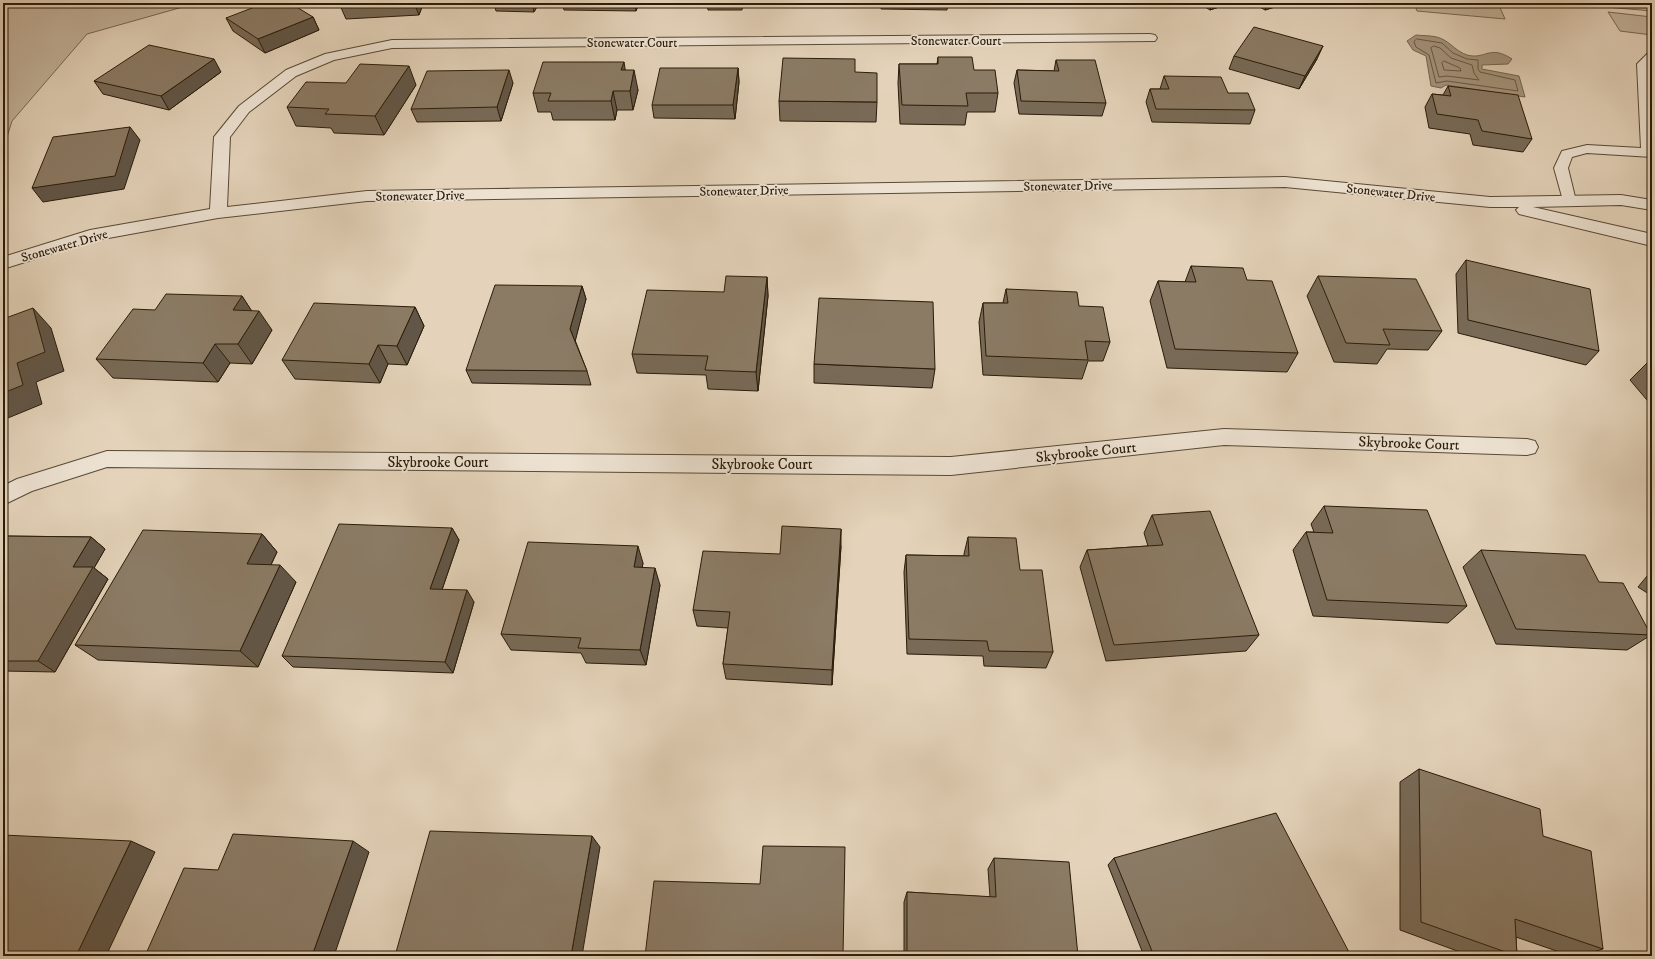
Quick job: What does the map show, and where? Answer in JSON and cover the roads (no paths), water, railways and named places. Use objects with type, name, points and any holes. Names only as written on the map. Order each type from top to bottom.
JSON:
[{"type":"street","name":"Stonewater Court","points":[[218,213],[222,137],[244,109],[291,73],[330,57],[392,44],[1150,38]]},
{"type":"street","name":"Stonewater Drive","points":[[3,263],[90,236],[218,213],[367,196],[1285,182],[1490,202],[1621,200],[1652,205]]},
{"type":"street","name":"Stonewater Drive","points":[[1490,202],[1652,240]]},
{"type":"street","name":"Skybrooke Court","points":[[3,496],[25,485],[107,459],[951,466],[1224,437],[1527,447]]},
{"type":"lane","points":[[1569,201],[1561,168],[1567,154],[1587,149],[1650,154],[1643,64],[1652,55]]},
{"type":"water","points":[[1416,35],[1441,38],[1460,52],[1467,55],[1479,56],[1493,52],[1512,59],[1508,64],[1482,65],[1482,69],[1519,76],[1525,97],[1446,85],[1441,88],[1431,86],[1426,56],[1413,50],[1407,41]]}]
